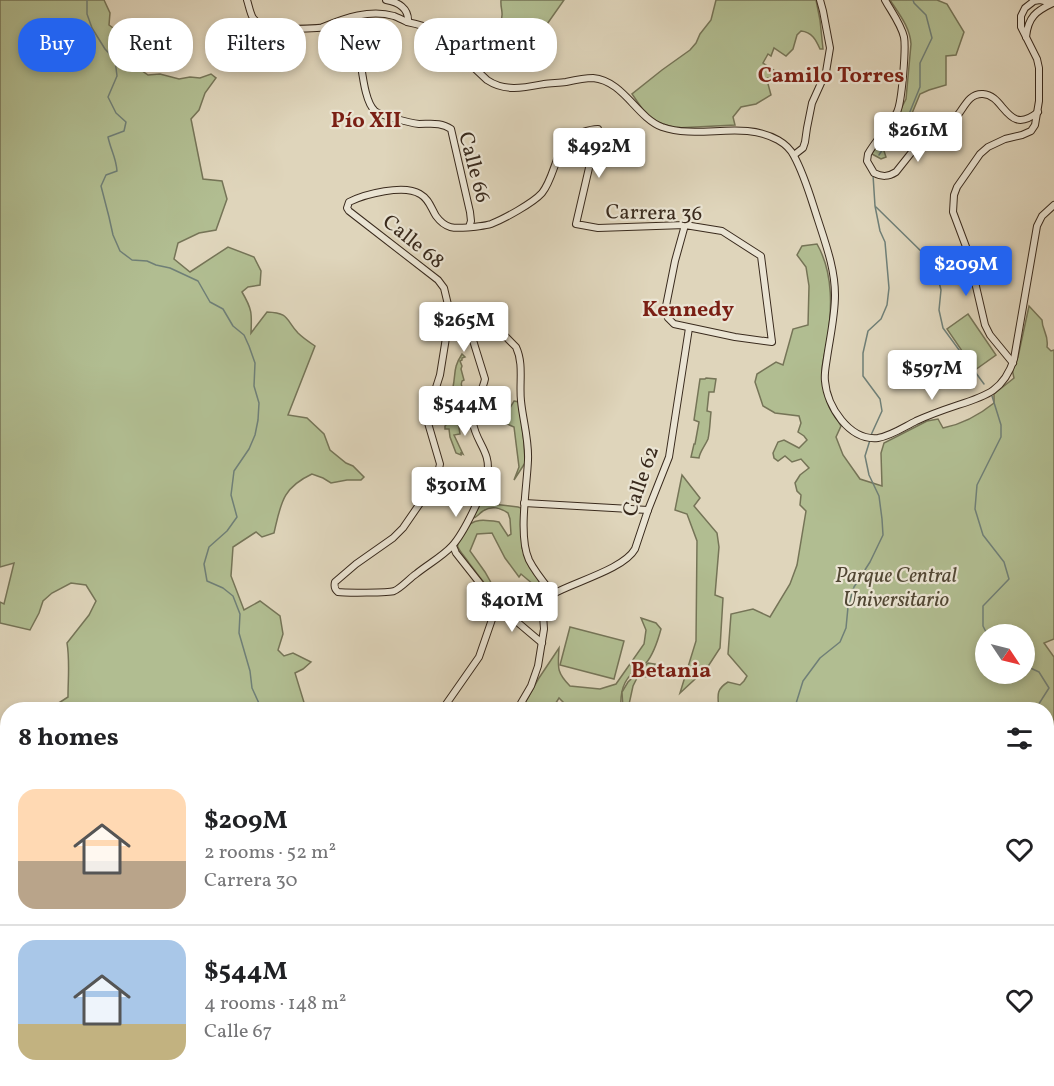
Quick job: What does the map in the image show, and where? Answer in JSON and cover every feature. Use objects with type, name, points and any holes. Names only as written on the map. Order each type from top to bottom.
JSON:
[{"type":"street","points":[[247,0],[252,17],[257,22],[271,27],[318,28]]},
{"type":"street","points":[[386,0],[401,5],[408,16],[408,22]]},
{"type":"street","points":[[794,155],[803,148],[806,142],[812,103],[824,78],[830,48],[820,0]]},
{"type":"street","points":[[885,0],[902,30],[904,39],[901,97],[897,112],[868,154],[867,161],[874,173],[882,176],[896,172],[932,128],[951,122],[967,101],[975,95],[990,96],[1007,114],[1017,120],[1023,120],[1038,112]]},
{"type":"street","points":[[1013,363],[990,335],[985,325],[968,252],[953,212],[954,195],[980,154],[988,147],[1031,131],[1035,125],[1038,112],[1039,68],[1021,27],[1021,16],[1025,8],[1034,1],[1054,3]]},
{"type":"street","points":[[1026,37],[1032,18],[1042,8],[1054,3]]},
{"type":"street","points":[[1025,8],[1031,10],[1032,18]]},
{"type":"street","points":[[346,18],[372,15],[398,18]]},
{"type":"street","points":[[1021,16],[1025,20],[1032,18]]},
{"type":"street","points":[[402,20],[435,31],[495,86],[511,89],[592,78],[601,80],[621,92],[652,123],[682,131],[758,133],[777,140],[787,147],[794,155],[811,198],[833,275],[834,315],[824,379],[838,416],[847,427],[867,438],[888,435],[940,411],[985,396],[1003,380],[1013,363],[1037,226],[1042,216],[1054,205]]},
{"type":"street","name":"Calle 66","points":[[363,72],[370,105],[376,112],[419,124],[444,125],[451,129],[470,212],[469,227]]},
{"type":"street","name":"Carrera 36","points":[[469,227],[494,223],[532,202],[549,182],[566,141],[573,135],[598,129],[576,224],[598,228],[685,225],[722,231],[761,256],[772,342],[689,328]]},
{"type":"street","name":"Calle 68","points":[[453,546],[393,591],[342,593],[335,590],[335,582],[403,528],[434,483],[440,464],[428,423],[427,406],[433,397],[440,375],[450,313],[444,288],[438,280],[349,211],[348,202],[378,193],[408,190],[418,193],[427,200],[442,223],[456,229],[469,227]]},
{"type":"street","points":[[685,225],[665,311],[674,324],[689,328]]},
{"type":"street","points":[[450,313],[462,316],[478,314],[485,316],[516,346],[519,353],[521,400],[528,446],[525,543],[532,565],[553,594],[543,615],[544,629],[538,666],[522,702]]},
{"type":"street","points":[[462,316],[466,321],[485,379],[475,405],[473,424],[486,454],[488,465],[478,500],[453,546],[497,605],[542,643]]},
{"type":"street","name":"Calle 62","points":[[553,594],[613,567],[632,555],[669,457],[689,328]]},
{"type":"street","points":[[525,503],[648,510]]},
{"type":"street","points":[[448,702],[479,657],[497,605]]},
{"type":"green space","points":[[0,0],[104,0],[110,13],[108,18],[108,72],[144,72],[148,75],[160,74],[179,79],[200,78],[211,74],[216,78],[205,93],[199,110],[191,119],[203,179],[222,181],[227,199],[216,230],[199,233],[178,243],[174,259],[190,272],[228,247],[254,257],[261,271],[260,285],[248,287],[242,292],[251,311],[251,333],[267,312],[280,314],[298,333],[315,346],[288,415],[307,418],[324,434],[330,450],[364,477],[361,480],[331,483],[312,474],[302,479],[284,498],[274,533],[262,537],[256,532],[233,547],[231,576],[244,610],[260,601],[280,616],[283,634],[278,650],[284,656],[293,653],[311,662],[295,673],[304,702],[60,702],[68,697],[67,643],[89,615],[96,601],[86,585],[71,583],[52,593],[43,601],[30,630],[0,623],[0,602],[4,604],[14,563],[0,567]]},
{"type":"green space","points":[[501,0],[564,0],[551,18],[501,18]]},
{"type":"green space","points":[[716,0],[816,0],[823,49],[820,49],[811,35],[801,31],[797,35],[793,49],[786,56],[774,48],[771,56],[768,54],[763,63],[775,71],[778,80],[768,78],[771,95],[756,104],[741,107],[733,117],[735,125],[676,128],[650,120],[632,94],[690,50],[711,20]]},
{"type":"green space","points":[[890,0],[937,0],[947,4],[964,32],[956,55],[946,56],[946,85],[920,94],[908,123],[898,134],[898,140],[884,151],[886,157],[881,159],[872,154],[873,148],[893,124],[906,99],[911,44],[906,26]]},
{"type":"green space","name":"Parque Central Universitario","points":[[817,244],[823,256],[829,280],[830,318],[822,374],[828,400],[841,426],[836,437],[843,455],[860,479],[882,486],[881,453],[884,443],[927,421],[938,419],[943,428],[964,422],[994,403],[994,394],[1014,378],[1012,369],[1018,357],[1029,306],[1042,320],[1047,347],[1051,351],[1054,350],[1054,639],[1044,643],[1054,657],[1054,702],[718,702],[718,694],[721,688],[728,682],[740,685],[747,676],[728,654],[731,614],[753,609],[770,617],[790,584],[797,565],[806,511],[800,505],[801,495],[795,483],[800,475],[809,468],[801,459],[792,462],[785,456],[778,461],[774,458],[773,453],[778,442],[784,440],[799,448],[807,440],[798,432],[801,423],[799,416],[775,413],[763,406],[755,382],[757,374],[776,362],[783,365],[793,329],[808,325],[809,286],[806,267],[797,255],[802,246]]},
{"type":"green space","points":[[968,314],[996,355],[975,370],[947,329]]},
{"type":"green space","points":[[462,354],[465,357],[460,361],[464,380],[461,384],[462,402],[455,406],[455,411],[459,413],[454,420],[458,422],[460,434],[454,435],[463,454],[461,455],[456,453],[449,429],[445,429],[445,426],[446,404],[452,392],[448,391],[448,387],[453,387],[456,367]]},
{"type":"green space","points":[[700,379],[716,379],[714,392],[709,392],[707,411],[711,412],[709,436],[699,458],[691,457],[699,422],[694,420]]},
{"type":"green space","points":[[514,401],[519,402],[525,463],[514,480],[519,467],[514,427],[505,423],[501,424],[487,414],[476,423],[482,404],[489,403],[498,409],[495,415],[504,421]]},
{"type":"green space","points":[[682,475],[700,498],[694,506],[717,533],[719,547],[715,595],[723,598],[720,648],[707,668],[680,693],[696,641],[697,541],[687,514],[675,510]]},
{"type":"green space","points":[[484,503],[521,508],[522,548],[546,590],[546,595],[521,574],[519,577],[505,558],[492,533],[477,534],[470,551],[503,604],[460,551],[458,545],[460,538],[468,526],[476,521],[499,522],[508,536],[511,534],[508,513],[499,509],[486,509],[471,519],[480,505]]},
{"type":"green space","points":[[641,618],[656,623],[661,629],[649,659],[624,684],[621,702],[563,702],[559,698],[556,702],[526,702],[559,648],[559,669],[562,677],[570,686],[600,689],[616,684],[644,644],[646,630]]},
{"type":"green space","points":[[570,627],[624,641],[614,679],[560,665]]},
{"type":"green space","points":[[648,663],[655,664],[650,677],[638,676],[630,702],[623,702],[622,692],[628,682]]},
{"type":"waterway","points":[[87,0],[87,14],[92,28],[115,60],[117,76],[108,97],[116,113],[126,122],[124,131],[108,137],[117,171],[106,175],[101,186],[113,235],[120,251],[132,260],[147,261],[170,268],[198,281],[210,302],[223,309],[233,326],[244,335],[255,363],[254,386],[259,403],[258,420],[249,449],[234,471],[231,495],[237,517],[227,531],[209,547],[204,564],[207,581],[223,588],[233,596],[240,614],[239,633],[250,671],[252,688],[258,702]]},
{"type":"waterway","points":[[879,155],[891,136],[907,119],[920,87],[920,63],[932,38],[926,15],[913,0]]},
{"type":"waterway","points":[[871,435],[882,411],[880,399],[863,376],[863,353],[868,331],[881,319],[887,305],[889,288],[885,242],[880,231],[875,206],[873,175]]},
{"type":"waterway","points":[[876,207],[927,257],[937,274],[941,290],[939,310],[943,328],[984,384]]},
{"type":"waterway","points":[[983,624],[983,606],[1009,579],[1004,562],[983,535],[975,509],[977,485],[1001,437],[1001,425],[992,396]]},
{"type":"waterway","points":[[796,702],[803,681],[820,658],[840,642],[846,628],[848,607],[854,587],[883,535],[879,496],[869,475],[865,456],[870,440]]},
{"type":"waterway","points":[[1035,670],[1039,672],[1049,688],[1040,702]]},
{"type":"district","name":"Camilo Torres","points":[[831,74]]},
{"type":"district","name":"Pío XII","points":[[366,119]]},
{"type":"district","name":"Kennedy","points":[[688,308]]},
{"type":"district","name":"Betania","points":[[671,669]]}]
